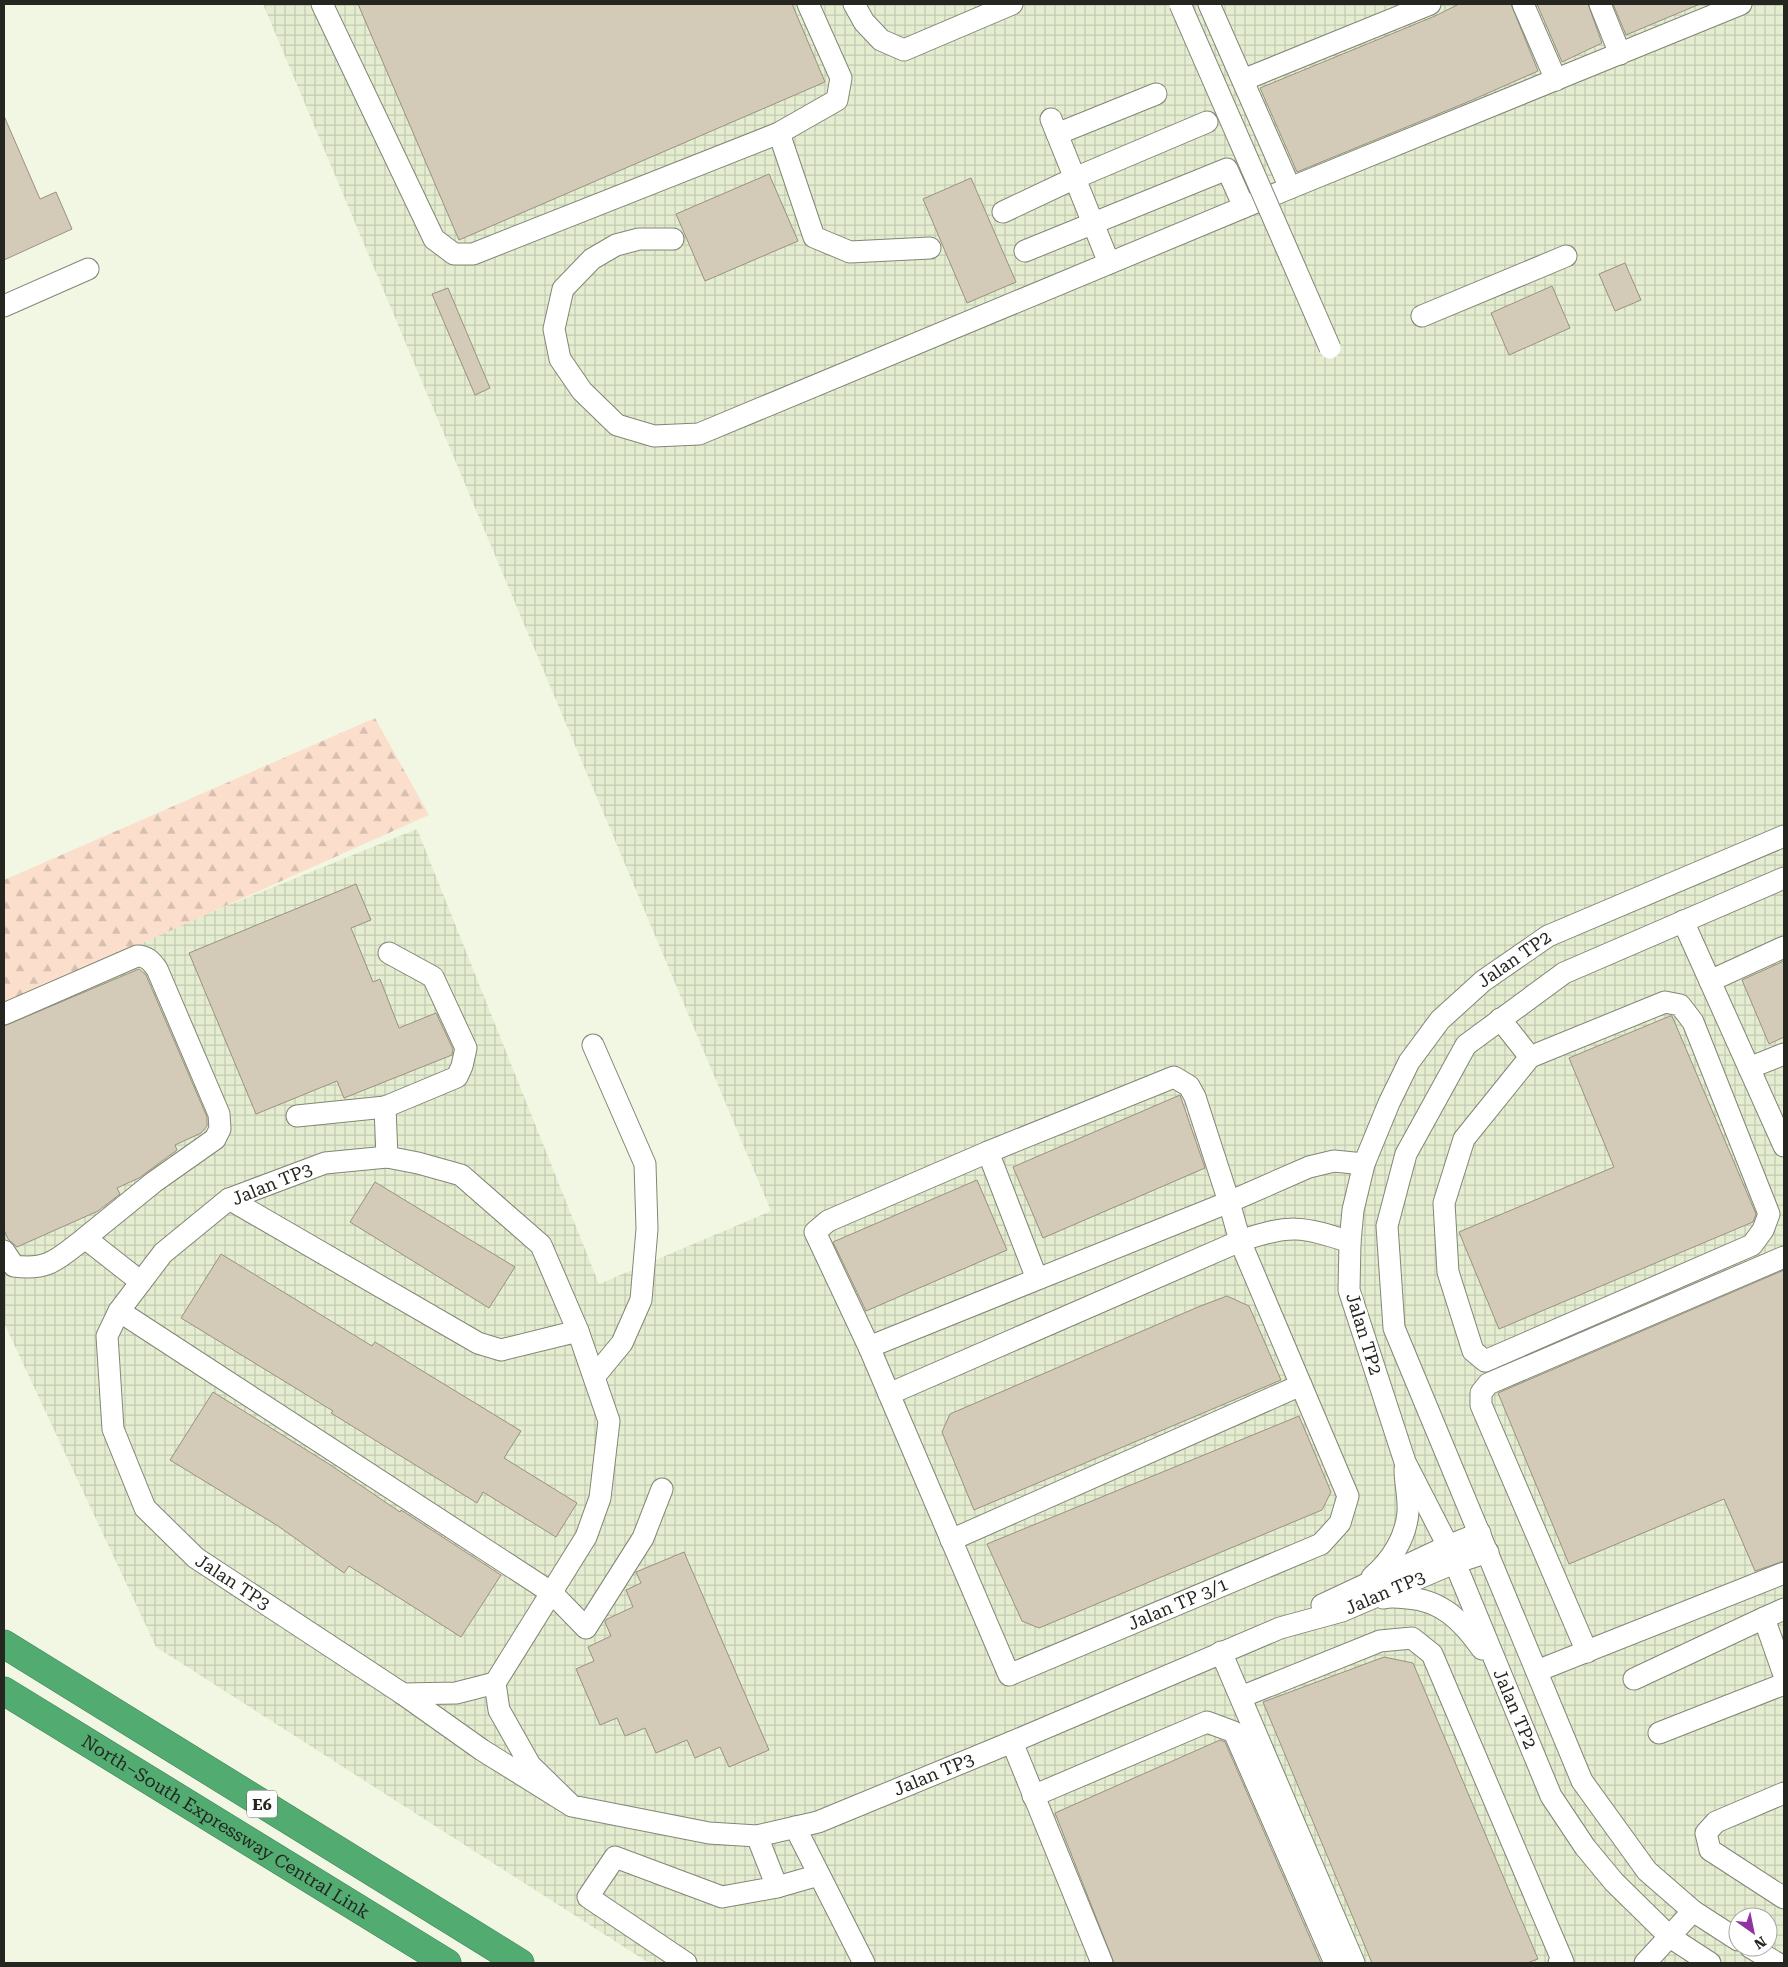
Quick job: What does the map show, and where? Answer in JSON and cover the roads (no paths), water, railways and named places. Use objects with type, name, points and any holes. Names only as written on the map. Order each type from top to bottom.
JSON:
[{"type":"highway","name":"North–South Expressway Central Link","points":[[4,1644],[520,1963]]},
{"type":"highway","name":"North–South Expressway Central Link","points":[[4,1691],[447,1963]]},
{"type":"street","points":[[322,4],[434,240],[454,254],[473,254],[779,133],[837,100],[841,78],[808,4]]},
{"type":"street","points":[[854,4],[864,22],[881,40],[904,50],[1012,4]]},
{"type":"street","points":[[1180,4],[1330,348]]},
{"type":"street","points":[[1209,4],[1290,188]]},
{"type":"street","points":[[1243,80],[1430,4]]},
{"type":"street","points":[[1523,4],[1556,80]]},
{"type":"street","points":[[1600,4],[1620,54]]},
{"type":"street","points":[[673,239],[639,239],[616,245],[592,259],[563,289],[554,329],[560,359],[582,391],[618,425],[654,436],[699,434],[1290,188],[1741,4]]},
{"type":"street","points":[[1109,263],[1054,126],[1156,94]]},
{"type":"street","points":[[1003,212],[1075,178],[1207,122]]},
{"type":"street","points":[[779,133],[814,237],[850,252],[930,248]]},
{"type":"street","points":[[1025,251],[1227,169],[1244,207]]},
{"type":"street","points":[[1422,316],[1566,256]]},
{"type":"street","points":[[4,306],[88,270]]},
{"type":"street","name":"Jalan TP2","points":[[1695,1960],[1608,1875],[1584,1847],[1551,1796],[1451,1554],[1405,1462],[1349,1290],[1350,1242],[1353,1210],[1364,1164],[1389,1103],[1409,1062],[1440,1020],[1483,981],[1548,936],[1784,836]]},
{"type":"street","name":"Jalan TP2","points":[[1728,1934],[1693,1911],[1647,1871],[1582,1782],[1394,1328],[1387,1226],[1406,1154],[1466,1045],[1564,973],[1784,878]]},
{"type":"street","points":[[1683,921],[1784,1146]]},
{"type":"street","points":[[1710,981],[1784,947]]},
{"type":"street","points":[[297,1116],[384,1107],[457,1077],[462,1066],[466,1048],[433,976],[388,953]]},
{"type":"street","points":[[4,1014],[137,956],[149,959],[157,969],[218,1114],[220,1129],[215,1139],[154,1182],[55,1261],[32,1269],[14,1266],[4,1251]]},
{"type":"street","points":[[1665,1002],[1680,1005],[1693,1022],[1769,1214],[1763,1230],[1752,1245],[1485,1361],[1473,1351],[1448,1272],[1444,1203],[1464,1139],[1530,1057],[1665,1002]]},
{"type":"street","points":[[1500,1019],[1530,1057]]},
{"type":"street","points":[[593,1045],[645,1164],[647,1229],[641,1300],[622,1343],[594,1377]]},
{"type":"street","points":[[1749,1068],[1784,1054]]},
{"type":"street","name":"Jalan TP 3/1","points":[[1174,1076],[1189,1086],[1195,1097],[1229,1202],[1240,1241],[1348,1496],[1340,1523],[1321,1544],[1009,1675],[870,1347],[815,1232],[828,1220],[1174,1076]]},
{"type":"street","points":[[384,1107],[387,1157]]},
{"type":"street","points":[[988,1152],[1037,1279]]},
{"type":"street","name":"Jalan TP3","points":[[495,1683],[586,1537],[600,1498],[609,1421],[578,1331],[541,1245],[461,1176],[418,1163],[387,1157],[325,1163],[229,1199],[164,1253],[119,1311],[107,1336],[113,1430],[145,1508],[196,1558],[403,1694],[482,1750],[572,1806],[709,1833],[757,1836],[818,1822],[1012,1742],[1451,1554],[1484,1543]]},
{"type":"street","points":[[870,1347],[1229,1202],[1309,1166],[1334,1161],[1364,1164]]},
{"type":"street","points":[[229,1199],[478,1343],[501,1350],[578,1331]]},
{"type":"street","points":[[889,1394],[1240,1241],[1272,1230],[1296,1228],[1317,1231],[1350,1242]]},
{"type":"street","points":[[85,1238],[141,1282]]},
{"type":"street","points":[[1586,1652],[1481,1405],[1481,1394],[1488,1384],[1784,1257]]},
{"type":"street","points":[[119,1311],[552,1593],[586,1628],[643,1538],[662,1489]]},
{"type":"street","points":[[951,1540],[1301,1384]]},
{"type":"street","points":[[1361,1594],[1386,1565],[1400,1540],[1408,1513],[1405,1462]]},
{"type":"street","points":[[1537,1671],[1784,1573]]},
{"type":"street","points":[[1361,1594],[1417,1598],[1438,1605],[1454,1616],[1470,1633],[1499,1671]]},
{"type":"street","points":[[1634,1679],[1784,1608]]},
{"type":"street","points":[[1764,1618],[1784,1675]]},
{"type":"street","points":[[1241,1697],[1380,1641],[1412,1638],[1425,1648],[1432,1654],[1544,1916],[1563,1962],[1560,1963]]},
{"type":"street","points":[[1221,1652],[1354,1963]]},
{"type":"street","points":[[403,1694],[456,1693],[495,1683],[499,1710],[530,1765],[572,1806]]},
{"type":"street","points":[[1660,1733],[1784,1684]]},
{"type":"street","points":[[1034,1796],[1207,1722],[1234,1732],[1335,1963]]},
{"type":"street","points":[[1012,1742],[1102,1963]]},
{"type":"street","points":[[1784,1793],[1716,1822],[1706,1834],[1710,1850],[1784,1898]]},
{"type":"street","points":[[795,1827],[864,1963]]},
{"type":"street","points":[[757,1836],[777,1887]]},
{"type":"street","points":[[686,1963],[588,1897],[615,1857],[722,1897],[777,1887],[819,1875]]},
{"type":"street","points":[[1645,1963],[1693,1911]]},
{"type":"street","points":[[1695,1960],[1712,1925]]}]
